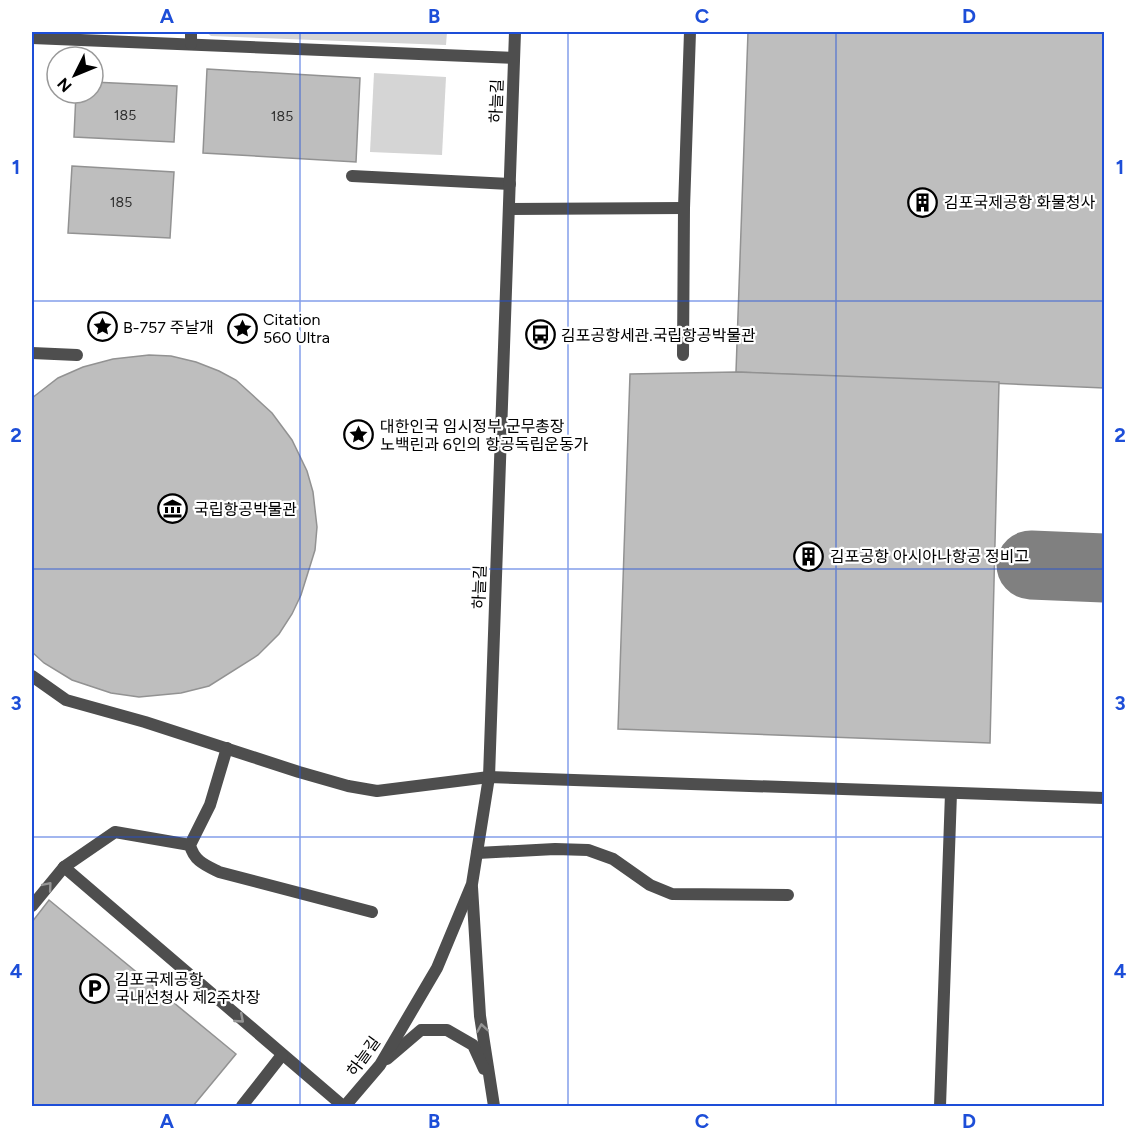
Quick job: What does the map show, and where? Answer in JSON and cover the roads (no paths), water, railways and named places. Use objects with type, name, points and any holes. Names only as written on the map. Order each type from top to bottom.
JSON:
[{"type":"lane","name":"하늘길","points":[[344,1107],[380,1065],[437,968],[472,884],[477,853],[489,777],[515,32]]},
{"type":"lane","points":[[683,355],[684,208],[690,32]]},
{"type":"lane","points":[[32,38],[191,38],[514,58]]},
{"type":"lane","points":[[352,176],[510,184]]},
{"type":"lane","points":[[509,209],[684,208]]},
{"type":"lane","points":[[32,353],[76,355]]},
{"type":"lane","points":[[32,676],[66,700],[145,722],[348,786],[377,791],[489,777],[1104,798]]},
{"type":"lane","points":[[227,748],[210,805],[190,845],[192,854],[199,862],[219,872],[372,912]]},
{"type":"lane","points":[[940,1107],[951,793]]},
{"type":"lane","points":[[32,906],[64,867],[115,832],[190,845]]},
{"type":"lane","points":[[477,853],[555,849],[588,850],[613,859],[650,885],[672,894],[788,895]]},
{"type":"lane","points":[[64,867],[344,1107]]},
{"type":"lane","points":[[472,884],[480,1016],[494,1107]]},
{"type":"lane","points":[[380,1065],[421,1030],[447,1030],[473,1045],[490,1080]]},
{"type":"lane","points":[[242,1107],[282,1055]]},
{"type":"place","name":"김포국제공항 화물청사","points":[[923,202]]},
{"type":"place","name":"B-757 주날개","points":[[102,327]]},
{"type":"place","name":"Citation 560 Ultra","points":[[242,328]]},
{"type":"place","name":"김포공항세관.국립항공박물관","points":[[540,335]]},
{"type":"place","name":"대한인국 임시정부 군무총장 노백린과 6인의 항공독립운동가","points":[[359,435]]},
{"type":"place","name":"국립항공박물관","points":[[173,509]]},
{"type":"place","name":"김포공항 아시아나항공 정비고","points":[[809,556]]},
{"type":"place","name":"김포국제공항 국내선청사 제2주차장","points":[[94,988]]}]
